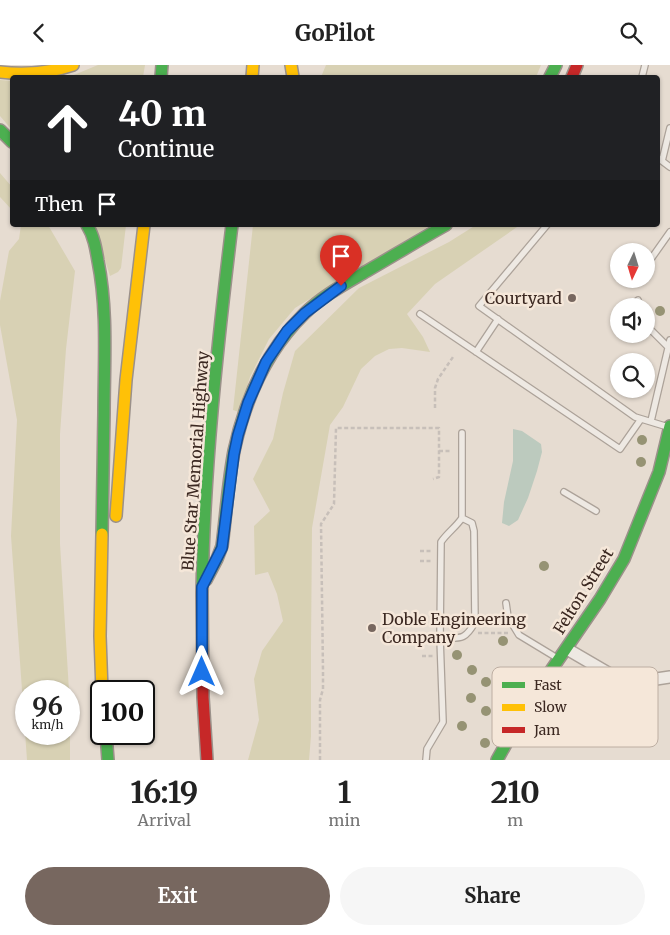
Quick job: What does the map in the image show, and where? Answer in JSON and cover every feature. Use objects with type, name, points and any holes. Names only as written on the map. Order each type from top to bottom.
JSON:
[{"type":"main road","points":[[0,72],[37,73],[73,65]]},
{"type":"main road","points":[[0,130],[10,140]]},
{"type":"main road","points":[[88,227],[98,256],[103,292],[104,366],[100,621],[101,680]]},
{"type":"main road","points":[[115,524],[126,380],[144,227]]},
{"type":"main road","name":"Blue Star Memorial Highway","points":[[207,760],[202,689],[202,587],[214,395],[232,227]]},
{"type":"main road","points":[[202,587],[222,548],[232,464],[238,435],[254,388],[270,356],[287,331],[324,298],[352,279],[443,227]]},
{"type":"main road","name":"Felton Street","points":[[553,667],[600,599],[624,559],[651,494],[668,442],[670,427]]},
{"type":"main road","points":[[109,680],[112,583]]},
{"type":"main road","points":[[108,745],[109,760]]},
{"type":"main road","name":"Felton Street","points":[[498,760],[505,747]]},
{"type":"street","points":[[567,649],[598,667]]},
{"type":"lane","points":[[670,128],[660,160],[670,167]]},
{"type":"lane","points":[[545,227],[479,305],[631,414],[641,419],[670,427]]},
{"type":"lane","points":[[655,254],[670,232]]},
{"type":"lane","points":[[420,314],[620,449],[641,419]]},
{"type":"lane","points":[[476,352],[498,319]]},
{"type":"lane","points":[[655,334],[668,347]]},
{"type":"lane","points":[[651,421],[670,340]]},
{"type":"lane","points":[[426,760],[427,749],[443,722],[440,638],[441,542],[462,517],[462,433]]},
{"type":"lane","points":[[564,492],[596,511]]},
{"type":"lane","points":[[440,638],[462,638],[469,632],[475,622],[474,531],[472,523],[462,517]]},
{"type":"lane","points":[[506,603],[508,617],[519,635],[559,659]]},
{"type":"path","points":[[435,408],[438,379],[453,357]]},
{"type":"path","points":[[320,760],[320,700],[323,689],[321,524],[334,504],[336,428],[439,428],[439,477],[433,479]]},
{"type":"path","points":[[439,451],[462,451]]},
{"type":"path","points":[[482,633],[506,633]]},
{"type":"shaded area","points":[[98,65],[145,65],[143,75],[74,75]]},
{"type":"shaded area","points":[[326,65],[541,65],[537,75],[322,75]]},
{"type":"shaded area","points":[[0,80],[10,81],[10,128],[0,116]]},
{"type":"shaded area","points":[[0,173],[10,185],[10,208],[0,197]]},
{"type":"shaded area","points":[[21,227],[49,227],[75,271],[66,349],[60,434],[60,544],[68,680],[21,680],[11,536],[17,420],[0,325],[0,301],[9,251],[19,239]]},
{"type":"shaded area","points":[[95,227],[126,227],[121,268],[110,276]]},
{"type":"shaded area","points":[[253,227],[428,227],[295,308],[269,339],[250,377],[239,412],[233,410]]},
{"type":"shaded area","points":[[473,227],[517,227],[435,284],[407,314],[423,337],[430,352],[402,348],[389,349],[375,356],[361,369],[343,407],[330,425],[312,528],[311,736],[309,760],[248,760],[259,720],[254,679],[262,651],[283,621],[277,594],[268,572],[255,575],[254,526],[270,511],[253,479],[273,439],[295,351],[359,288],[449,242]]},
{"type":"shaded area","points":[[513,429],[522,431],[541,444],[542,452],[528,498],[518,520],[509,526],[502,523],[504,502],[513,461]]},
{"type":"shaded area","points":[[26,745],[70,745],[70,760],[27,760]]},
{"type":"traffic: fast","points":[[161,75],[162,65]]},
{"type":"traffic: fast","points":[[551,75],[556,65]]},
{"type":"traffic: fast","points":[[0,130],[10,140]]},
{"type":"traffic: fast","points":[[88,227],[93,238],[101,280],[104,318],[102,534]]},
{"type":"traffic: fast","points":[[202,594],[205,502],[212,409],[232,227]]},
{"type":"traffic: fast","points":[[206,580],[222,546],[232,463],[244,413],[268,360],[291,328],[304,314],[326,296],[443,227]]},
{"type":"traffic: fast","points":[[553,667],[600,599],[624,559],[659,472],[670,426]]},
{"type":"traffic: fast","points":[[107,745],[108,760]]},
{"type":"traffic: fast","points":[[497,760],[504,747]]},
{"type":"traffic: slow","points":[[0,72],[37,73],[73,65]]},
{"type":"traffic: slow","points":[[252,75],[253,65]]},
{"type":"traffic: slow","points":[[291,65],[293,75]]},
{"type":"traffic: slow","points":[[116,516],[126,380],[144,227]]},
{"type":"traffic: slow","points":[[102,534],[100,636],[102,680]]},
{"type":"traffic: jam","points":[[573,75],[577,65]]},
{"type":"traffic: jam","points":[[202,594],[203,697],[207,760]]},
{"type":"place","name":"Courtyard","points":[[572,298]]},
{"type":"place","name":"Doble Engineering Company","points":[[372,628]]},
{"type":"route","points":[[202,672],[202,587],[222,548],[234,454],[248,403],[266,362],[287,331],[305,313],[341,286]]}]
